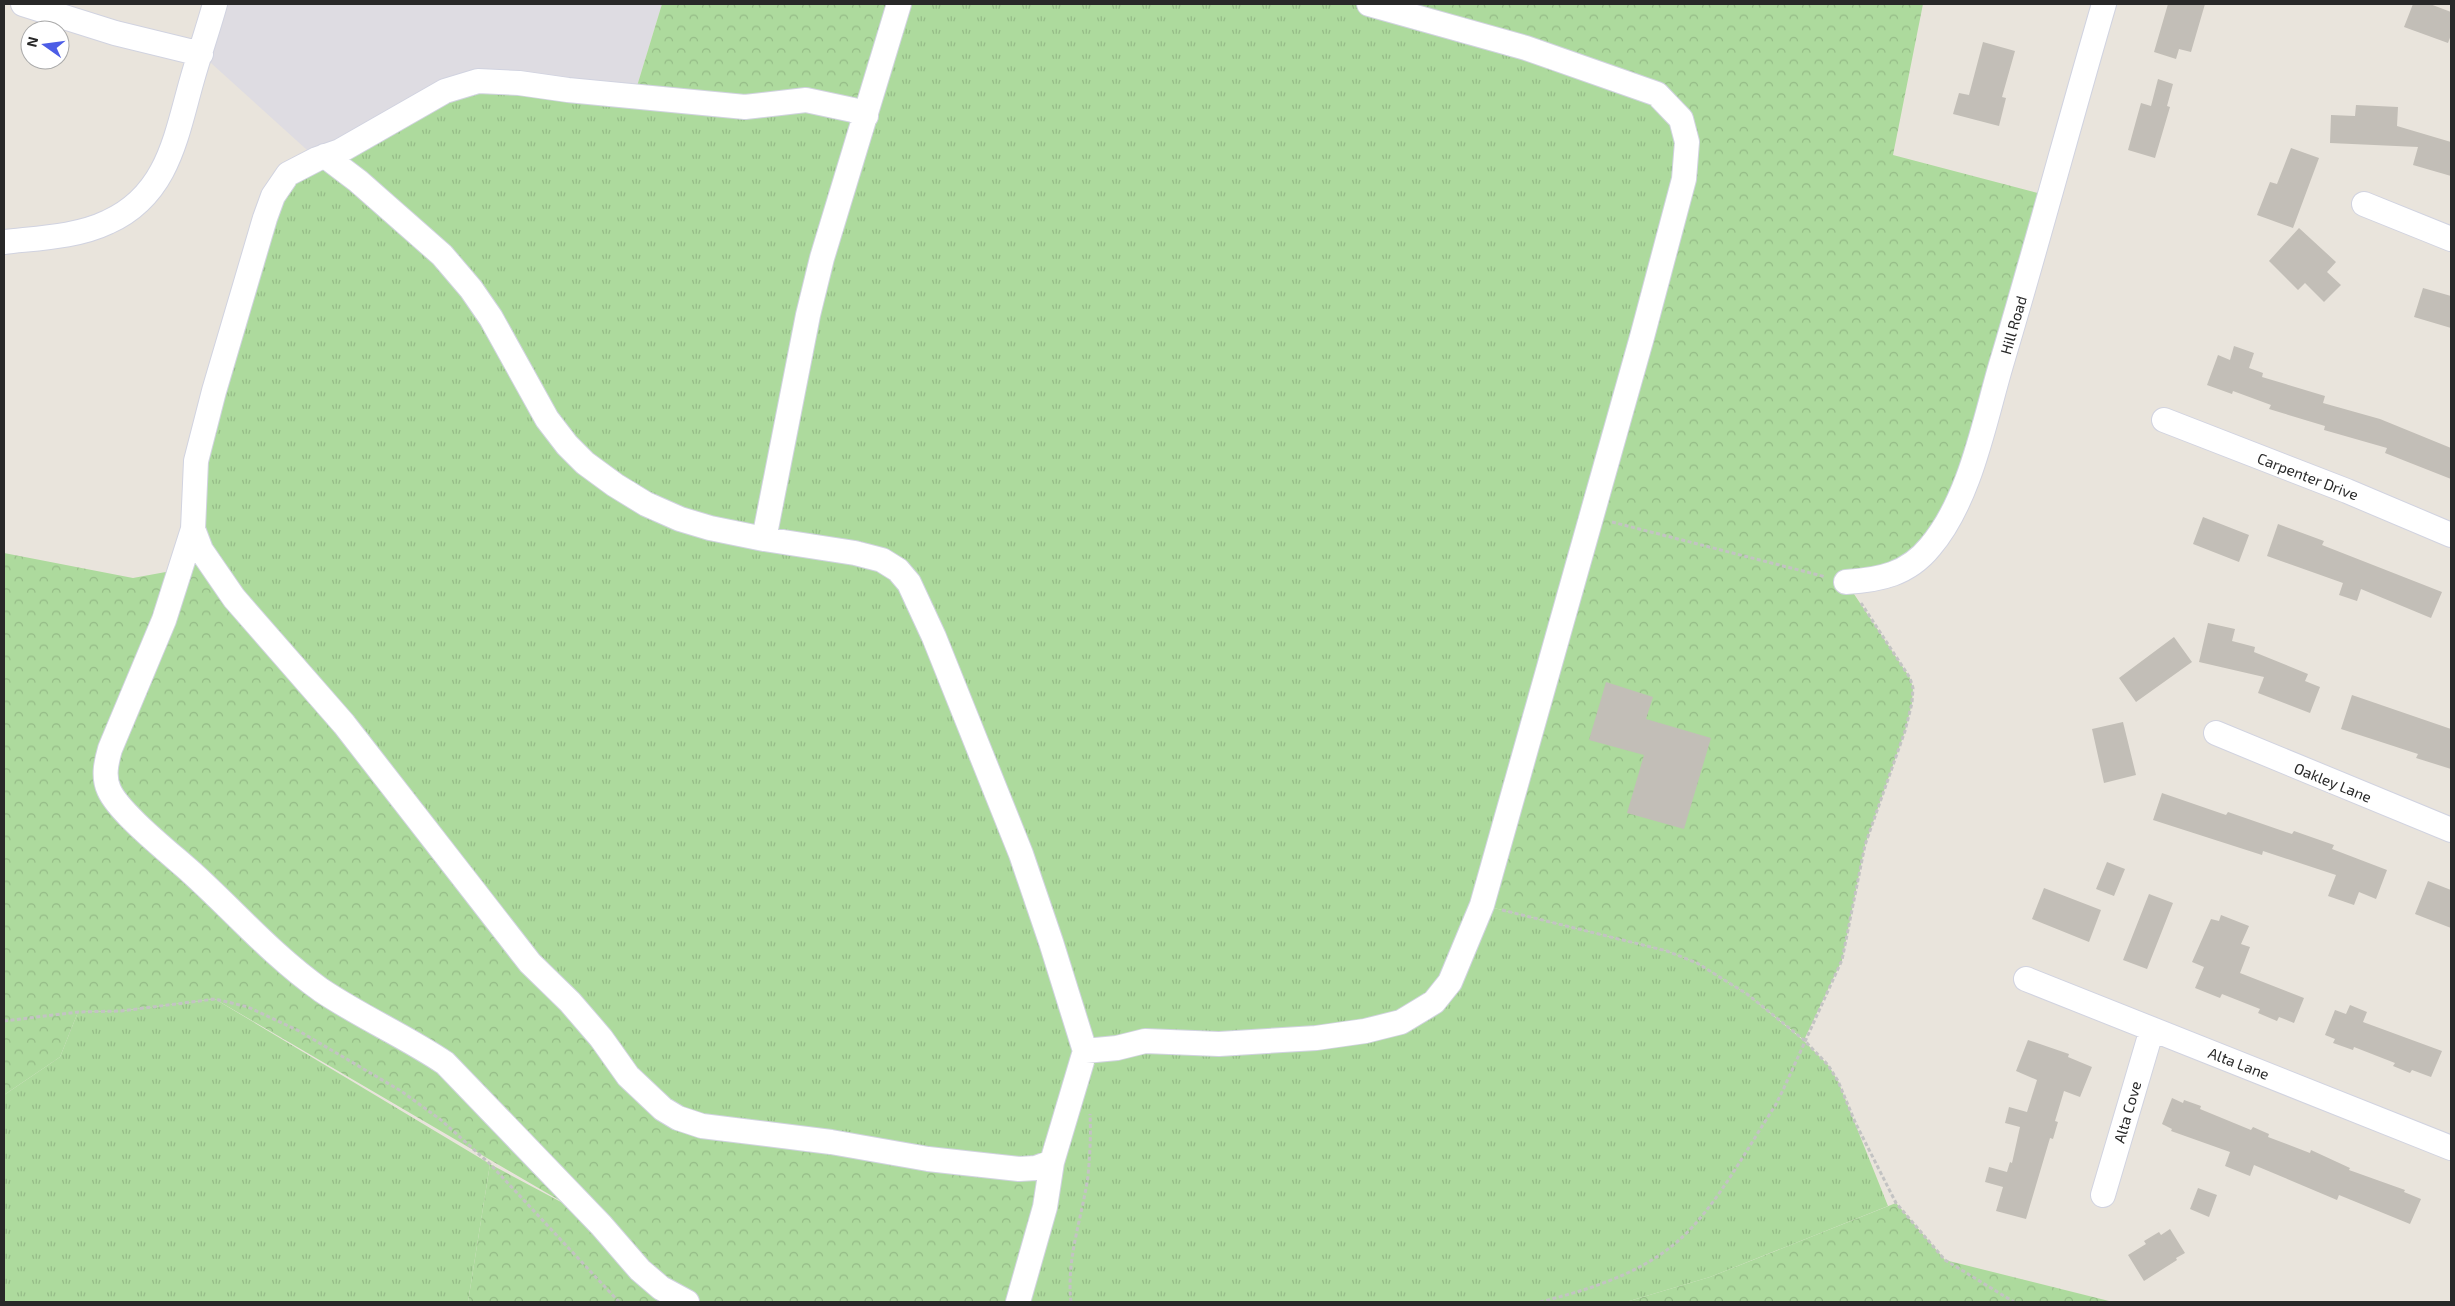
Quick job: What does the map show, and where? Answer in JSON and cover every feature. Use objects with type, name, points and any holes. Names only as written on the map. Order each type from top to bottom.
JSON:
[{"type":"street","points":[[23,4],[115,33],[201,54]]},
{"type":"street","points":[[4,242],[82,231],[108,223],[131,209],[154,183],[172,153],[215,4]]},
{"type":"street","points":[[764,539],[808,315],[822,258],[898,4]]},
{"type":"street","points":[[1085,1051],[1117,1048],[1145,1041],[1219,1044],[1316,1038],[1365,1031],[1401,1022],[1434,1002],[1450,982],[1482,905],[1642,337],[1684,179],[1688,142],[1681,119],[1657,94],[1526,48],[1369,4]]},
{"type":"street","name":"Hill Road","points":[[1846,582],[1874,581],[1895,574],[1913,563],[1930,548],[1958,504],[1976,452],[2020,302],[2104,4]]},
{"type":"street","points":[[687,1302],[661,1288],[640,1270],[601,1225],[459,1075],[422,1048],[355,1012],[320,989],[272,952],[196,877],[122,809],[109,792],[105,766],[164,620],[193,529],[196,461],[214,391],[264,218],[273,196],[288,174],[340,151],[445,91],[478,81],[519,83],[568,90],[745,107],[806,100],[853,110],[866,116]]},
{"type":"street","points":[[325,156],[358,181],[442,255],[471,289],[491,318],[547,419],[567,445],[585,463],[615,486],[646,504],[680,519],[764,539],[855,553],[882,560],[898,570],[910,583],[934,637],[1021,854],[1085,1051],[1052,1162],[1045,1207],[1018,1302]]},
{"type":"street","points":[[2364,204],[2451,239]]},
{"type":"street","name":"Carpenter Drive","points":[[2164,420],[2347,491],[2451,535]]},
{"type":"street","points":[[193,529],[201,550],[234,598],[344,724],[530,963],[570,1002],[601,1038],[628,1076],[663,1110],[678,1118],[702,1126],[823,1141],[928,1158],[1019,1169],[1036,1168],[1052,1162]]},
{"type":"street","name":"Oakley Lane","points":[[2216,734],[2451,830]]},
{"type":"street","name":"Alta Lane","points":[[2026,979],[2451,1148]]},
{"type":"street","name":"Alta Cove","points":[[2103,1195],[2152,1029]]},
{"type":"path","points":[[1540,1302],[1572,1294],[1613,1279],[1644,1264],[1677,1242],[1694,1225],[1711,1202],[1775,1106],[1842,960],[1865,845],[1905,732],[1912,703],[1913,688],[1910,678],[1884,636],[1846,582],[1785,568],[1591,516]]},
{"type":"path","points":[[1482,905],[1667,951],[1697,963],[1747,994],[1804,1040],[1828,1066],[1838,1081],[1855,1122],[1896,1203],[1945,1260],[2014,1302]]},
{"type":"path","points":[[4,1021],[78,1012],[121,1011],[215,999],[248,1007],[299,1031],[400,1091],[440,1120],[490,1164],[619,1302]]},
{"type":"path","points":[[1071,1302],[1072,1257],[1088,1176],[1091,1132],[1090,1106]]},
{"type":"shaded area","points":[[215,4],[662,4],[634,96],[317,159],[201,54]]},
{"type":"green space","points":[[662,4],[899,4],[866,116],[634,96]]},
{"type":"green space","points":[[899,4],[1369,4],[1657,94],[1687,142],[1482,905],[1667,951],[1697,963],[1747,994],[1804,1041],[1828,1065],[1838,1081],[1888,1206],[1710,1277],[1626,1302],[1018,1302],[1036,1168],[663,1109],[201,550],[196,461],[273,196],[445,91],[728,104]]},
{"type":"green space","points":[[1369,4],[1923,4],[1893,155],[2049,196],[2023,293],[1930,548],[1846,582],[1910,678],[1913,688],[1912,703],[1905,731],[1865,845],[1842,960],[1804,1040],[1747,994],[1697,963],[1667,951],[1482,905],[1684,179],[1669,104]]},
{"type":"green space","points":[[193,529],[395,787],[678,1118],[1052,1162],[1018,1302],[468,1302],[490,1164],[576,1210],[215,999],[121,1011],[78,1012],[60,1057],[4,1095],[4,553],[133,578],[182,569]]},
{"type":"green space","points":[[215,999],[490,1164],[468,1302],[4,1302],[4,1095],[60,1057],[78,1012],[121,1011]]},
{"type":"green space","points":[[1896,1203],[1945,1260],[2113,1302],[1626,1302],[1710,1277]]},
{"type":"building","points":[[2168,4],[2205,4],[2191,52],[2179,49],[2176,59],[2154,52]]},
{"type":"building","points":[[2413,4],[2430,4],[2451,12],[2451,35],[2448,43],[2404,27]]},
{"type":"building","points":[[1983,42],[2015,51],[2002,97],[2006,98],[1999,126],[1953,114],[1959,93],[1969,95]]},
{"type":"building","points":[[2158,79],[2173,84],[2167,106],[2170,107],[2155,158],[2128,150],[2141,103],[2151,106]]},
{"type":"building","points":[[2356,105],[2398,107],[2397,126],[2451,142],[2451,176],[2413,165],[2418,147],[2330,143],[2331,115],[2355,116]]},
{"type":"building","points":[[2291,148],[2319,158],[2293,228],[2257,215],[2270,182],[2277,184]]},
{"type":"building","points":[[2299,228],[2336,262],[2327,272],[2341,285],[2324,302],[2305,283],[2298,290],[2269,261]]},
{"type":"building","points":[[2423,288],[2451,296],[2451,328],[2414,317]]},
{"type":"building","points":[[2234,346],[2254,353],[2249,368],[2263,373],[2262,377],[2325,396],[2323,403],[2380,419],[2451,448],[2451,479],[2385,453],[2387,448],[2324,430],[2325,426],[2269,409],[2271,405],[2233,391],[2232,394],[2207,385],[2218,355],[2230,360]]},
{"type":"building","points":[[2203,517],[2249,535],[2239,562],[2193,544]]},
{"type":"building","points":[[2278,524],[2324,541],[2322,545],[2442,592],[2431,618],[2361,589],[2357,601],[2339,595],[2343,583],[2267,556]]},
{"type":"building","points":[[2208,623],[2235,629],[2232,641],[2255,647],[2254,652],[2308,674],[2305,681],[2320,687],[2310,713],[2258,693],[2264,677],[2199,662]]},
{"type":"building","points":[[2174,637],[2192,662],[2136,702],[2119,678]]},
{"type":"building","points":[[1606,682],[1653,697],[1646,719],[1711,738],[1684,829],[1627,813],[1644,755],[1589,740]]},
{"type":"building","points":[[2352,695],[2451,729],[2451,769],[2416,758],[2418,754],[2341,729]]},
{"type":"building","points":[[2123,722],[2136,775],[2104,783],[2092,729]]},
{"type":"building","points":[[2162,793],[2226,815],[2228,812],[2292,834],[2294,831],[2334,845],[2332,849],[2387,870],[2376,899],[2359,892],[2354,905],[2328,896],[2336,875],[2263,851],[2262,855],[2153,820]]},
{"type":"building","points":[[2107,862],[2125,869],[2114,896],[2096,889]]},
{"type":"building","points":[[2428,881],[2451,890],[2451,928],[2415,914]]},
{"type":"building","points":[[2044,888],[2101,910],[2089,942],[2032,919]]},
{"type":"building","points":[[2149,894],[2173,903],[2147,969],[2123,960]]},
{"type":"building","points":[[2221,915],[2249,926],[2241,944],[2250,947],[2240,973],[2304,998],[2294,1023],[2279,1017],[2277,1021],[2258,1013],[2260,1009],[2222,994],[2220,998],[2195,988],[2204,967],[2192,962],[2211,919],[2219,921]]},
{"type":"building","points":[[2350,1005],[2367,1012],[2363,1022],[2442,1051],[2431,1077],[2412,1070],[2410,1073],[2393,1066],[2395,1063],[2354,1047],[2353,1050],[2333,1043],[2335,1039],[2325,1035],[2335,1010],[2346,1014]]},
{"type":"building","points":[[2028,1040],[2069,1054],[2068,1057],[2092,1067],[2080,1097],[2064,1091],[2055,1121],[2058,1122],[2053,1139],[2050,1138],[2026,1219],[1996,1211],[2003,1187],[1985,1182],[1989,1167],[2007,1172],[2010,1162],[2012,1163],[2020,1127],[2005,1123],[2009,1107],[2027,1112],[2037,1080],[2016,1071]]},
{"type":"building","points":[[2172,1098],[2183,1103],[2184,1100],[2201,1106],[2200,1109],[2251,1130],[2253,1127],[2269,1134],[2268,1137],[2310,1153],[2311,1150],[2350,1168],[2349,1170],[2405,1190],[2404,1192],[2421,1199],[2410,1224],[2339,1195],[2337,1200],[2254,1165],[2250,1176],[2225,1166],[2230,1152],[2171,1131],[2172,1129],[2162,1124]]},
{"type":"building","points":[[2198,1188],[2217,1195],[2209,1217],[2190,1209]]},
{"type":"building","points":[[2170,1229],[2185,1253],[2144,1281],[2128,1255],[2146,1244],[2144,1241],[2159,1232],[2161,1235]]}]
